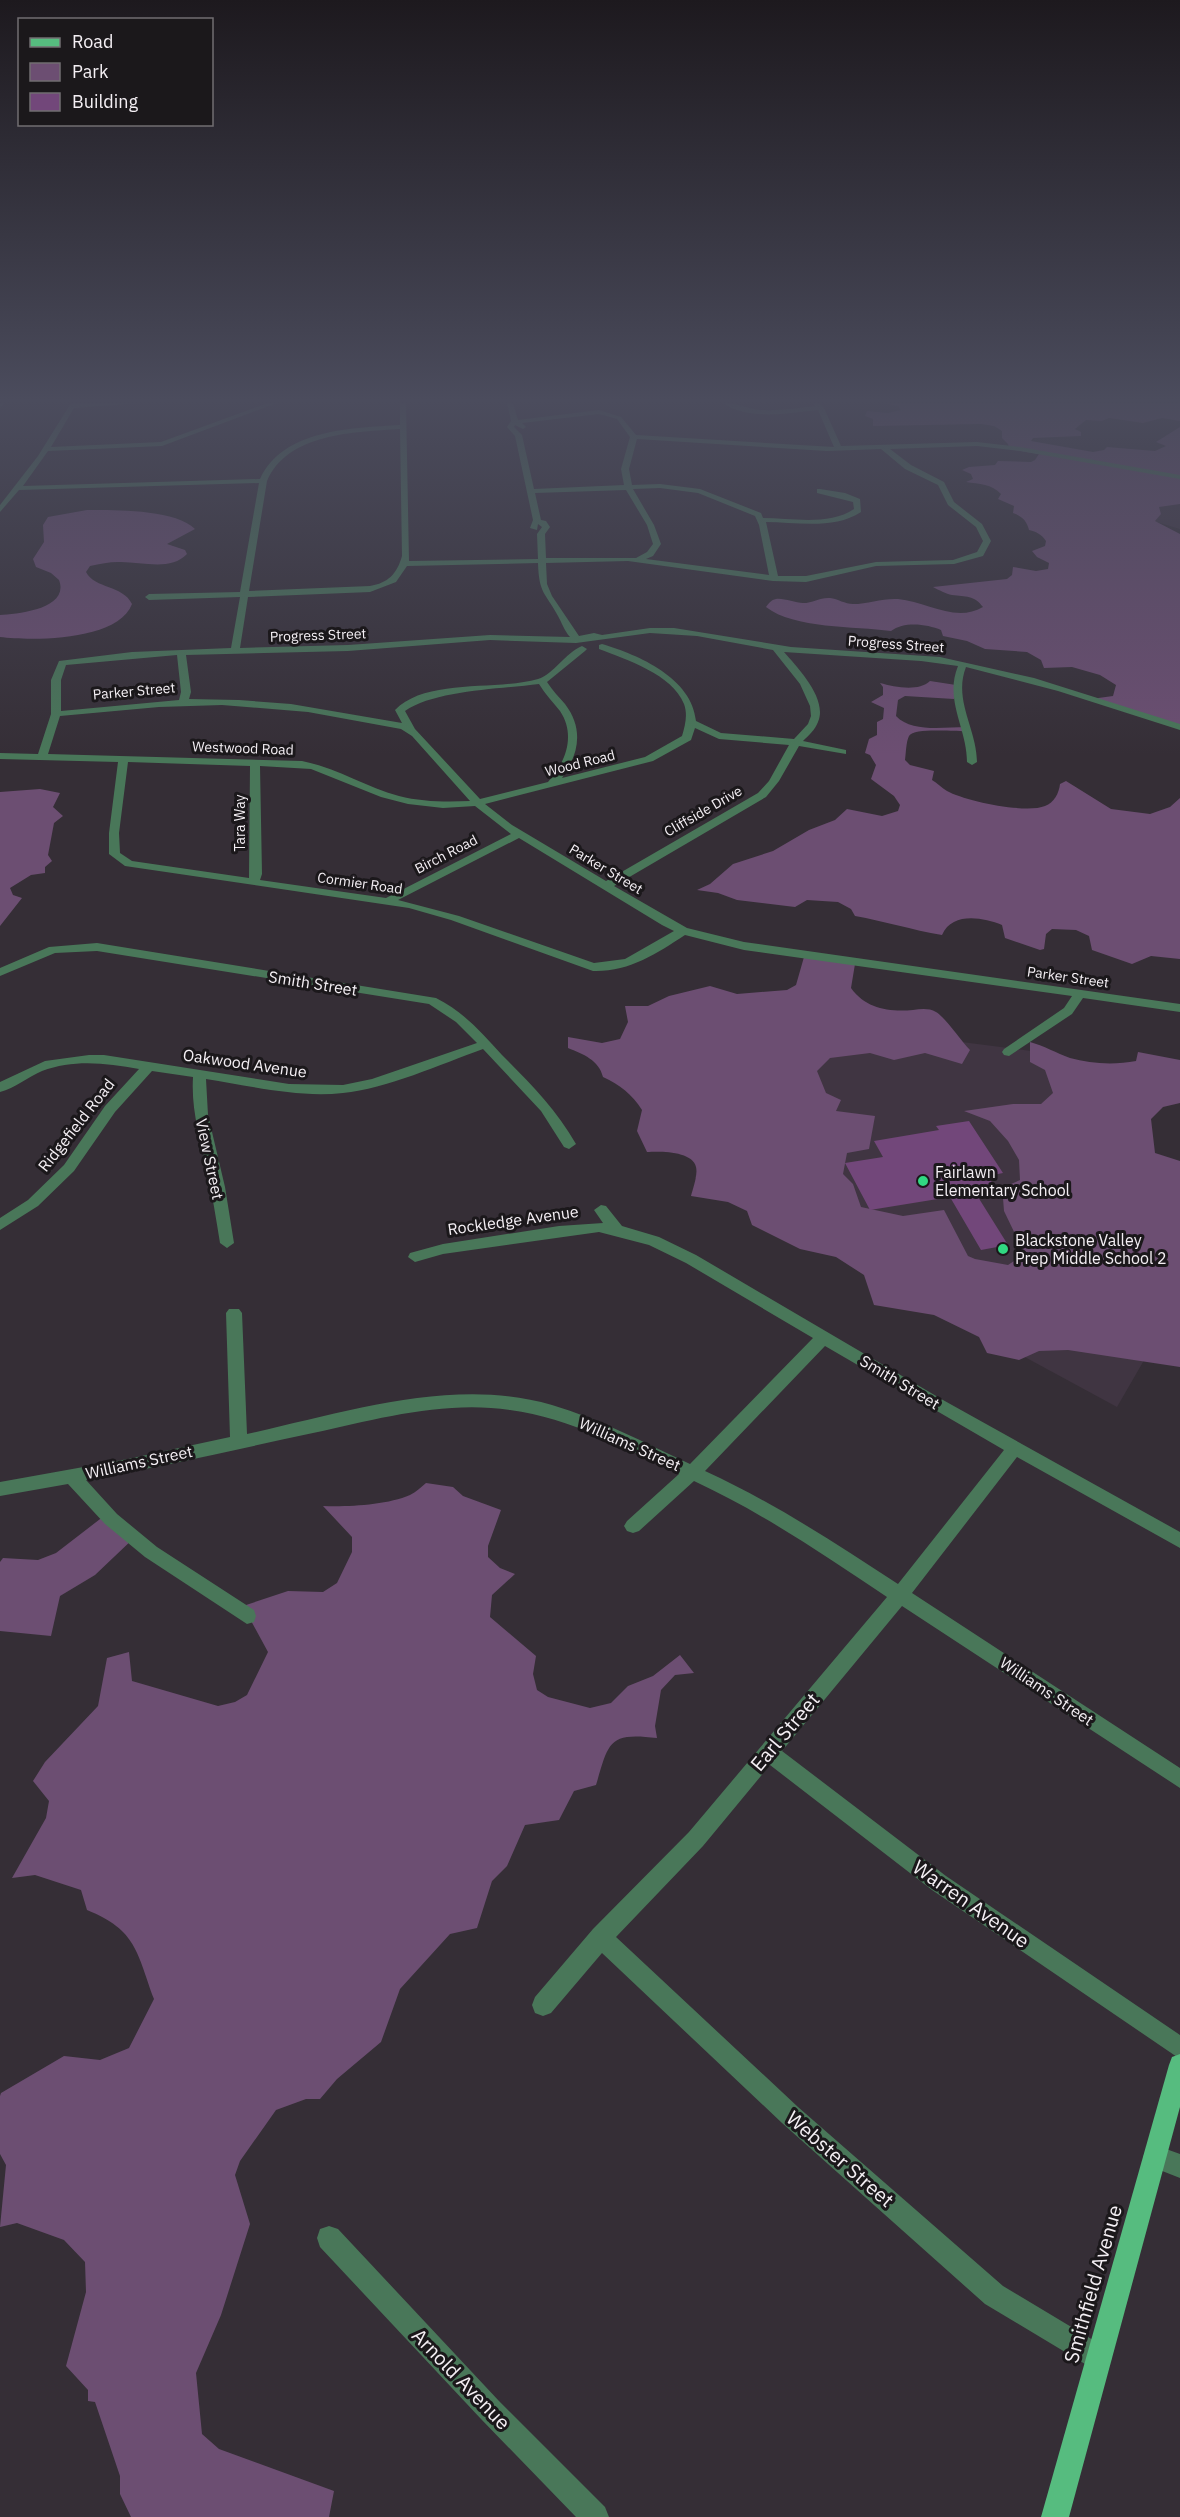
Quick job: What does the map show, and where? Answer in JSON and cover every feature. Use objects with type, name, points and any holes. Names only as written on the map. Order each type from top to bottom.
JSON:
[{"type":"main road","name":"Smithfield Avenue","points":[[1055,2517],[1180,2065]]},
{"type":"street","points":[[235,651],[256,520]]},
{"type":"street","points":[[149,597],[350,591],[374,588],[395,579],[402,571],[405,560],[405,520]]},
{"type":"street","points":[[537,520],[534,527],[541,534],[543,584],[576,640],[574,645],[582,649]]},
{"type":"street","points":[[638,560],[650,554],[657,544],[648,520]]},
{"type":"street","points":[[762,520],[774,571],[773,578]]},
{"type":"street","points":[[405,560],[541,557],[638,560],[773,578],[816,578],[876,564],[954,562],[973,557],[985,549],[987,541],[983,531],[971,520]]},
{"type":"street","name":"Progress Street","points":[[56,714],[56,680],[62,663],[181,653],[382,646],[495,636],[576,640],[594,636],[602,643],[640,633],[690,632],[776,648],[812,652],[892,655],[963,664],[1080,695],[1180,727]]},
{"type":"street","points":[[376,721],[414,700],[542,681],[582,649],[602,643],[651,667],[668,679],[689,706],[692,723],[685,741]]},
{"type":"street","name":"Cliffside Drive","points":[[606,886],[766,792],[795,742],[813,724],[816,711],[804,683],[776,648]]},
{"type":"street","points":[[181,653],[186,692],[183,702]]},
{"type":"street","points":[[963,664],[956,682],[957,702],[973,741],[972,762]]},
{"type":"street","points":[[542,681],[549,695],[567,713],[573,733],[571,756],[552,784]]},
{"type":"street","points":[[504,687],[549,695]]},
{"type":"street","name":"Parker Street","points":[[56,714],[183,702],[264,704],[376,721],[411,730],[492,817],[683,931],[744,946],[1180,1008]]},
{"type":"street","points":[[399,710],[411,730]]},
{"type":"street","points":[[42,757],[56,714]]},
{"type":"street","name":"Wood Road","points":[[692,723],[719,736]]},
{"type":"street","name":"Wood Road","points":[[478,803],[649,759],[685,741],[719,736],[795,742],[842,752]]},
{"type":"street","name":"Westwood Road","points":[[0,756],[286,762],[315,766],[387,795],[411,802],[451,806],[478,803]]},
{"type":"street","points":[[571,756],[582,765],[605,771]]},
{"type":"street","name":"Cormier Road","points":[[123,759],[114,833],[115,854],[129,864],[388,902],[435,912],[580,964],[604,968],[632,961],[683,931]]},
{"type":"street","name":"Tara Way","points":[[253,883],[256,874],[255,762]]},
{"type":"street","name":"Birch Road","points":[[388,902],[396,895],[519,834]]},
{"type":"street","name":"Smith Street","points":[[0,972],[53,950],[78,947],[117,950],[321,985],[432,1001],[458,1015],[547,1106],[569,1144]]},
{"type":"street","points":[[1009,1052],[1068,1011],[1080,994]]},
{"type":"street","name":"Oakwood Avenue","points":[[0,1088],[17,1077],[59,1060],[104,1059],[289,1088],[344,1089],[375,1082],[486,1044]]},
{"type":"street","name":"Ridgefield Road","points":[[0,1225],[33,1203],[69,1168],[110,1109],[149,1066]]},
{"type":"street","name":"View Street","points":[[200,1074],[198,1091],[201,1126],[216,1178],[227,1243]]},
{"type":"street","points":[[601,1210],[617,1230]]},
{"type":"street","name":"Rockledge Avenue","points":[[415,1257],[443,1249],[559,1231],[599,1227],[617,1230]]},
{"type":"street","name":"Smith Street","points":[[617,1230],[654,1241],[692,1259],[1015,1448],[1180,1541]]},
{"type":"street","points":[[234,1313],[239,1442]]},
{"type":"street","points":[[633,1526],[693,1472],[824,1337]]},
{"type":"street","name":"Williams Street","points":[[0,1489],[402,1407],[447,1402],[509,1403],[550,1411],[579,1421],[693,1472],[741,1495],[784,1520],[1180,1779]]},
{"type":"street","name":"Earl Street","points":[[543,2005],[601,1937],[696,1839],[900,1595],[1015,1448]]},
{"type":"street","points":[[72,1476],[111,1520],[247,1616]]},
{"type":"street","name":"Warren Avenue","points":[[768,1752],[939,1883],[1180,2048]]},
{"type":"street","name":"Webster Street","points":[[601,1937],[790,2115],[994,2295],[1099,2358]]},
{"type":"street","points":[[1155,2157],[1180,2166]]},
{"type":"street","name":"Arnold Avenue","points":[[329,2238],[490,2410],[596,2517]]},
{"type":"shaded area","points":[[1152,520],[1180,520],[1180,529]]},
{"type":"shaded area","name":"Blackstone Valley Prep Middle School 2","points":[[744,1014],[1063,1055],[1180,1298],[1117,1407],[695,1178]]},
{"type":"green space","points":[[46,520],[181,520],[195,529],[167,544],[185,550],[187,554],[172,563],[115,562],[90,566],[86,572],[90,577],[122,593],[132,604],[124,616],[110,625],[93,632],[73,636],[33,639],[0,637],[0,615],[40,608],[57,598],[60,590],[59,580],[51,573],[36,567],[33,559],[44,542],[43,525]]},
{"type":"green space","points":[[1025,520],[1155,520],[1180,534],[1180,729],[1091,699],[1113,696],[1116,685],[1100,675],[1072,667],[1044,668],[1041,660],[1027,652],[985,649],[967,641],[943,636],[941,630],[929,626],[909,625],[891,631],[808,623],[778,614],[766,607],[776,599],[803,603],[830,598],[853,604],[898,599],[952,612],[973,611],[983,607],[973,598],[950,594],[933,587],[1007,579],[1012,575],[1013,567],[1036,571],[1048,569],[1049,563],[1037,557],[1032,551],[1045,546],[1046,541],[1039,534],[1029,530]]},
{"type":"green space","points":[[930,681],[956,685],[954,699],[905,696],[898,700],[896,716],[911,725],[920,727],[966,727],[967,731],[936,730],[912,733],[908,738],[905,760],[910,765],[934,771],[932,780],[947,791],[967,799],[996,805],[1036,808],[1051,803],[1060,784],[1066,781],[1111,809],[1150,814],[1170,807],[1180,798],[1180,959],[1151,956],[1132,964],[1092,950],[1089,936],[1076,930],[1052,929],[1046,934],[1044,949],[1040,950],[1005,938],[1002,925],[986,920],[968,918],[960,920],[947,928],[942,935],[855,916],[851,909],[838,902],[807,900],[795,907],[737,900],[718,893],[697,890],[710,884],[733,864],[773,851],[809,830],[835,820],[847,809],[882,816],[898,811],[900,805],[894,796],[871,779],[876,765],[870,755],[865,753],[869,739],[877,735],[877,722],[883,719],[884,708],[871,702],[883,695],[883,687],[880,683],[913,688]]},
{"type":"green space","points":[[40,789],[60,793],[53,807],[63,816],[54,823],[48,855],[52,861],[45,867],[45,873],[31,875],[10,888],[13,895],[22,898],[0,926],[0,792]]},
{"type":"green space","name":"Blackstone Valley Prep Middle School 2","points":[[804,957],[855,964],[851,988],[864,1001],[879,1008],[933,1011],[944,1019],[970,1050],[962,1064],[925,1053],[894,1060],[870,1053],[830,1058],[817,1071],[826,1093],[841,1100],[836,1111],[875,1116],[869,1149],[847,1153],[843,1174],[853,1184],[861,1207],[903,1216],[944,1210],[968,1256],[975,1259],[1008,1265],[1017,1259],[1017,1238],[1004,1211],[1003,1198],[995,1191],[1020,1180],[1019,1160],[1008,1141],[990,1121],[964,1111],[1013,1104],[1041,1104],[1053,1093],[1045,1070],[1030,1062],[1030,1042],[1070,1058],[1095,1063],[1136,1061],[1138,1052],[1180,1060],[1180,1103],[1163,1107],[1151,1119],[1155,1153],[1180,1161],[1180,1367],[1068,1350],[1039,1351],[1019,1360],[987,1353],[979,1337],[934,1315],[874,1305],[864,1275],[836,1257],[800,1249],[752,1225],[747,1211],[728,1202],[691,1196],[696,1174],[694,1162],[675,1153],[647,1152],[637,1131],[642,1110],[638,1104],[625,1090],[603,1077],[594,1062],[585,1055],[568,1048],[568,1037],[602,1043],[620,1039],[628,1022],[625,1006],[648,1006],[669,996],[710,986],[737,994],[787,990],[796,985]]},
{"type":"green space","points":[[426,1483],[453,1487],[463,1496],[501,1510],[488,1546],[488,1557],[500,1568],[515,1574],[492,1595],[490,1617],[536,1656],[533,1674],[537,1690],[548,1697],[590,1708],[611,1703],[628,1686],[653,1676],[680,1655],[694,1673],[675,1675],[661,1690],[655,1726],[657,1738],[629,1737],[613,1743],[604,1759],[596,1785],[574,1791],[559,1820],[525,1825],[507,1866],[492,1881],[477,1928],[450,1934],[400,1989],[381,2042],[337,2079],[320,2099],[306,2099],[276,2110],[240,2161],[235,2175],[250,2224],[221,2315],[196,2373],[202,2434],[219,2449],[334,2491],[329,2517],[131,2517],[120,2494],[120,2476],[95,2402],[88,2401],[88,2390],[66,2366],[86,2292],[85,2262],[64,2240],[17,2223],[0,2227],[6,2165],[0,2154],[1,2093],[64,2056],[100,2060],[129,2048],[154,1999],[133,1945],[116,1926],[87,1910],[81,1890],[35,1875],[12,1878],[46,1818],[49,1801],[33,1781],[45,1762],[98,1706],[107,1658],[129,1652],[132,1681],[218,1706],[235,1702],[247,1695],[268,1652],[243,1606],[288,1591],[323,1592],[337,1583],[352,1552],[352,1537],[323,1506],[355,1506],[390,1501],[410,1495]]},
{"type":"green space","points":[[104,1516],[135,1537],[95,1575],[60,1596],[51,1636],[0,1631],[0,1562],[3,1558],[38,1560],[56,1553]]},
{"type":"building","name":"Fairlawn Elementary School","points":[[969,1121],[1003,1173],[988,1176],[994,1186],[973,1189],[1008,1245],[981,1250],[950,1197],[870,1210],[845,1163],[883,1157],[874,1141],[939,1130],[936,1126]]},
{"type":"place","name":"Fairlawn Elementary School","points":[[923,1181]]},
{"type":"place","name":"Blackstone Valley Prep Middle School 2","points":[[1003,1249]]}]
